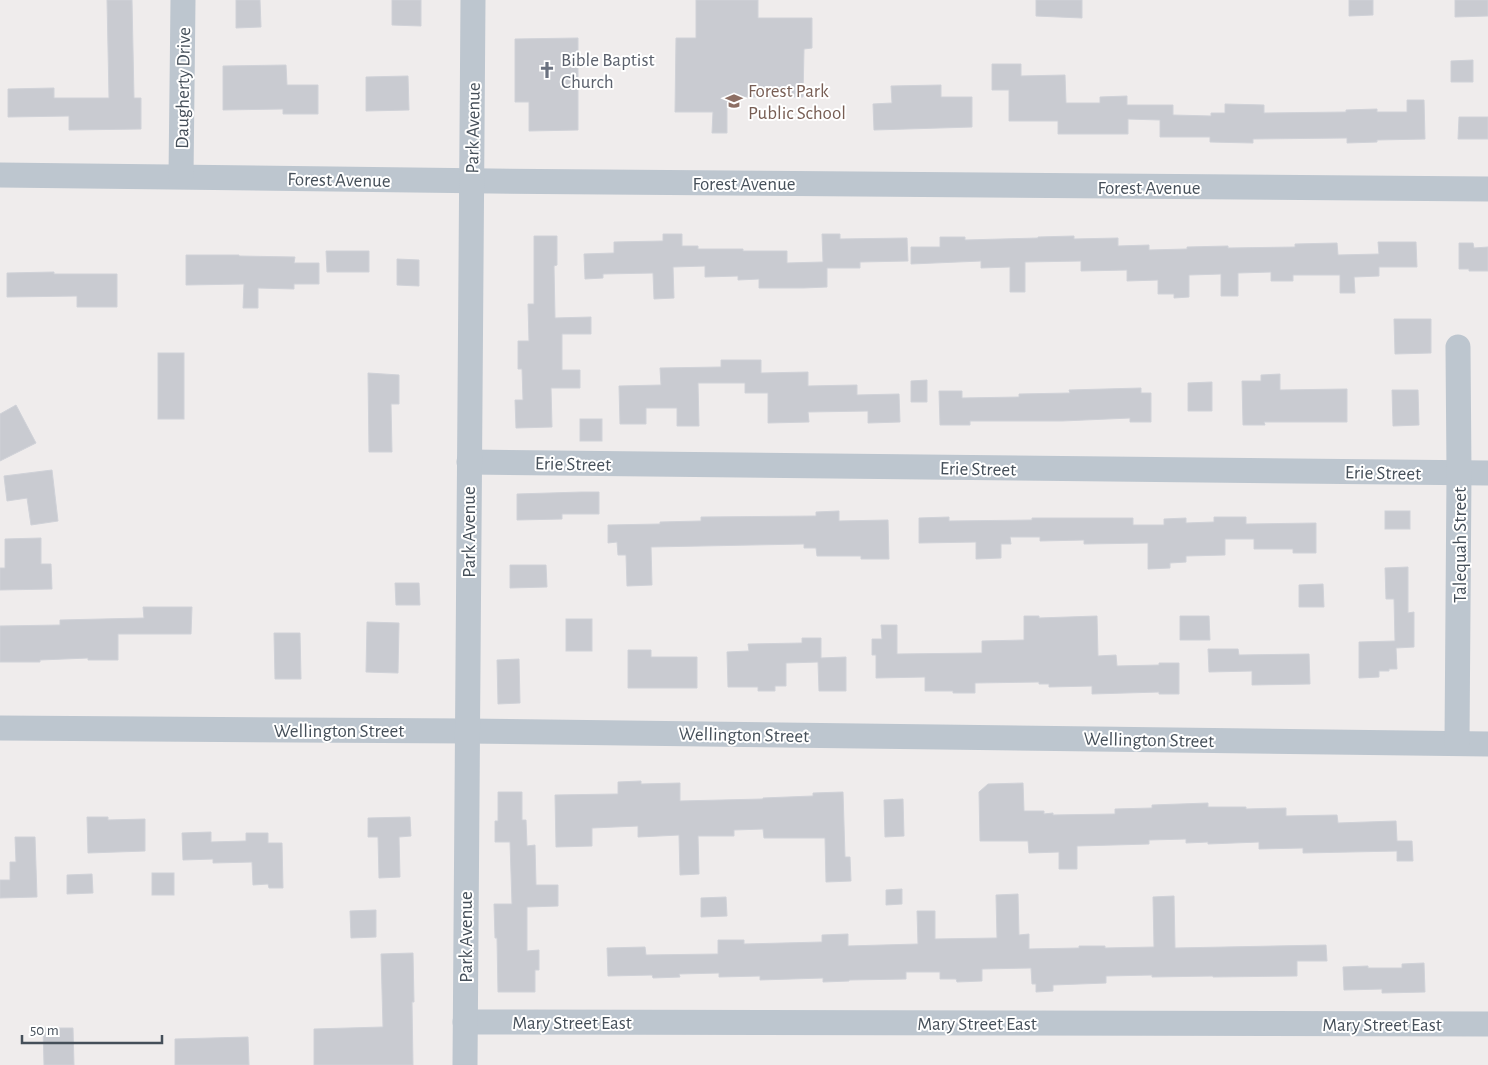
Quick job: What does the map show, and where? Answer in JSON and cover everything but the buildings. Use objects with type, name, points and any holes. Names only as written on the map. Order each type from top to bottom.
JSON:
[{"type":"street","name":"Daugherty Drive","points":[[181,176],[183,0]]},
{"type":"street","name":"Park Avenue","points":[[465,1065],[468,462],[473,0]]},
{"type":"street","name":"Forest Avenue","points":[[0,175],[1488,190]]},
{"type":"street","name":"Talequah Street","points":[[1457,743],[1458,347]]},
{"type":"street","name":"Erie Street","points":[[468,462],[1488,473]]},
{"type":"street","name":"Wellington Street","points":[[0,728],[467,731],[1488,744]]},
{"type":"street","name":"Mary Street East","points":[[465,1022],[1488,1024]]},
{"type":"place","name":"Bible Baptist Church","points":[[547,70]]},
{"type":"place","name":"Forest Park Public School","points":[[734,101]]}]
